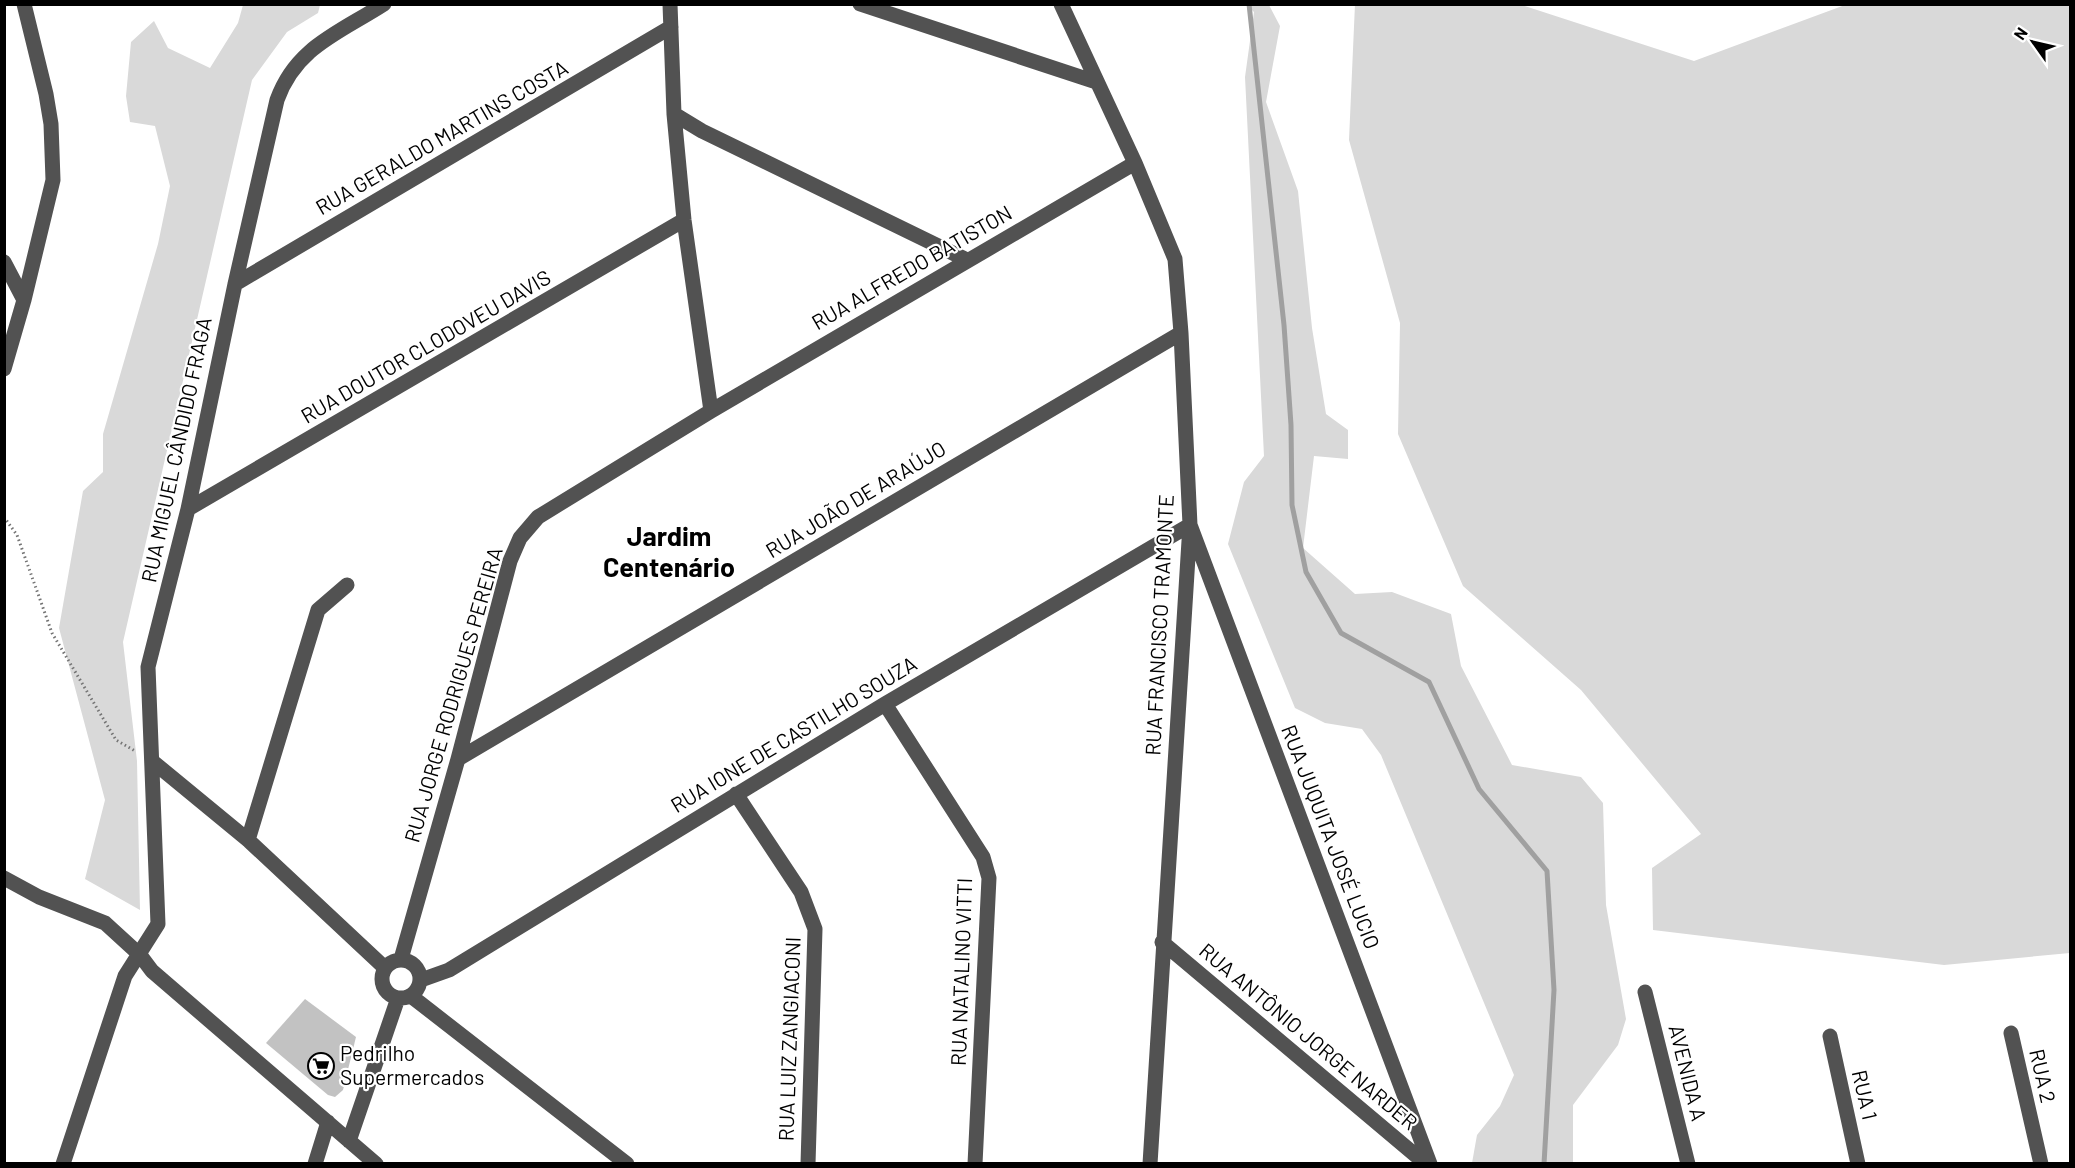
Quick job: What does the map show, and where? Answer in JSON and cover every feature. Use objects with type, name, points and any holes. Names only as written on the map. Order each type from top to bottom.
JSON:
[{"type":"street","name":"RUA MIGUEL CÂNDIDO FRAGA","points":[[63,1164],[125,976],[158,924],[148,667],[188,509],[235,284],[277,100],[287,75],[303,55],[384,4]]},
{"type":"street","points":[[670,4],[674,114],[684,220],[711,411]]},
{"type":"street","points":[[860,4],[1096,82]]},
{"type":"street","name":"RUA FRANCISCO TRAMONTE","points":[[1061,4],[1135,163],[1175,259],[1181,333],[1190,525],[1162,942],[1154,1160]]},
{"type":"street","points":[[4,369],[24,300],[53,180],[51,124],[46,94],[23,6]]},
{"type":"street","name":"RUA GERALDO MARTINS COSTA","points":[[235,284],[671,27]]},
{"type":"street","points":[[674,114],[702,131],[967,260]]},
{"type":"street","name":"RUA ALFREDO BATISTON","points":[[711,411],[1135,163]]},
{"type":"street","name":"RUA DOUTOR CLODOVEU DAVIS","points":[[188,509],[684,220]]},
{"type":"street","points":[[4,262],[24,300]]},
{"type":"street","name":"RUA JOÃO DE ARAÚJO","points":[[458,759],[1181,333]]},
{"type":"street","name":"RUA JORGE RODRIGUES PEREIRA","points":[[402,959],[510,561],[520,538],[538,517],[711,411]]},
{"type":"street","name":"RUA IONE DE CASTILHO SOUZA","points":[[421,980],[449,970],[885,704],[1190,525]]},
{"type":"street","name":"RUA JUQUITA JOSÉ LUCIO","points":[[1190,525],[1428,1164]]},
{"type":"street","points":[[248,840],[318,610],[347,585]]},
{"type":"street","name":"RUA NATALINO VITTI","points":[[885,704],[983,857],[989,878],[975,1164]]},
{"type":"street","points":[[152,761],[248,840],[385,968]]},
{"type":"street","name":"RUA LUIZ ZANGIACONI","points":[[736,794],[801,892],[815,929],[808,1164]]},
{"type":"street","points":[[4,878],[39,897],[105,922],[140,955],[152,971],[376,1164]]},
{"type":"street","name":"RUA ANTÔNIO JORGE NARDER","points":[[1162,942],[1428,1164]]},
{"type":"street","points":[[349,1141],[404,997],[421,980],[414,963],[402,959],[395,960],[385,968],[382,974],[387,992],[404,997],[627,1164]]},
{"type":"street","name":"AVENIDA A","points":[[1645,992],[1688,1164]]},
{"type":"street","name":"RUA 2","points":[[2011,1032],[2041,1164]]},
{"type":"street","name":"RUA 1","points":[[1830,1036],[1858,1164]]},
{"type":"street","points":[[315,1164],[328,1122]]},
{"type":"path","points":[[4,518],[17,535],[52,633],[81,678],[101,717],[116,740],[152,761]]},
{"type":"shaded area","points":[[1355,4],[1522,5],[1694,61],[1845,5],[2070,5],[2070,953],[1944,965],[1653,930],[1652,868],[1701,834],[1581,690],[1463,586],[1398,434],[1400,323],[1349,140]]},
{"type":"shaded area","points":[[243,5],[320,5],[318,13],[287,32],[252,80],[123,642],[137,761],[140,910],[85,879],[105,800],[59,628],[83,491],[103,472],[103,434],[158,244],[170,186],[155,126],[130,122],[126,96],[131,42],[154,21],[168,48],[210,68],[238,23]]},
{"type":"shaded area","points":[[1247,5],[1269,5],[1280,26],[1266,102],[1298,191],[1312,328],[1326,414],[1348,430],[1348,459],[1314,456],[1303,548],[1355,594],[1392,592],[1451,614],[1461,666],[1512,765],[1581,777],[1603,803],[1606,905],[1626,1019],[1618,1045],[1573,1105],[1573,1163],[1472,1163],[1477,1135],[1500,1106],[1514,1075],[1381,755],[1362,729],[1325,723],[1295,708],[1228,544],[1244,482],[1264,456],[1245,77],[1254,12]]},
{"type":"building","name":"Pedrilho Supermercados","points":[[305,999],[356,1037],[343,1090],[335,1097],[328,1095],[266,1043]]},
{"type":"waterway","points":[[1249,4],[1284,325],[1291,425],[1292,505],[1306,572],[1341,633],[1429,682],[1479,789],[1547,871],[1554,990],[1544,1164]]},
{"type":"place","name":"Pedrilho Supermercados","points":[[321,1066]]},
{"type":"district","name":"Jardim Centenário","points":[[669,552]]}]
